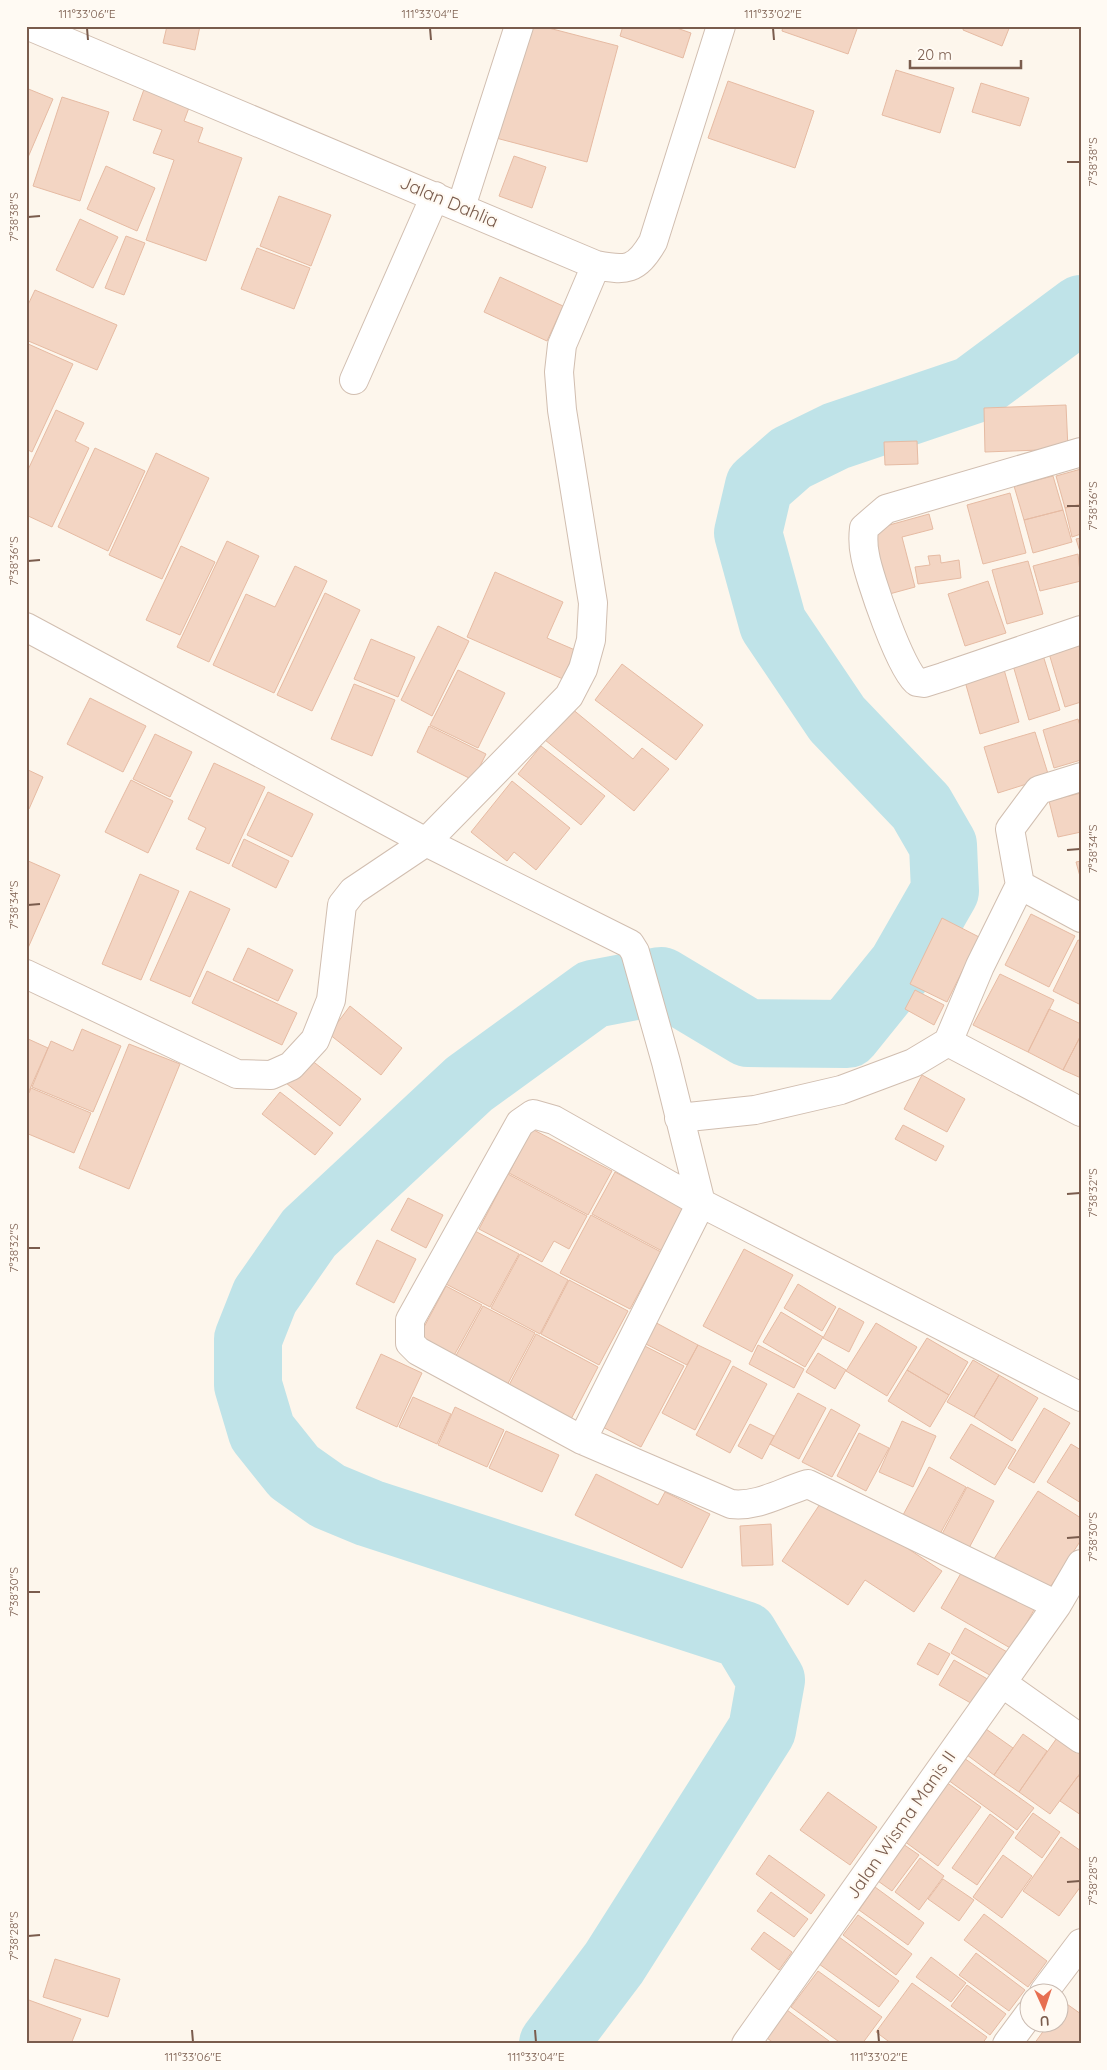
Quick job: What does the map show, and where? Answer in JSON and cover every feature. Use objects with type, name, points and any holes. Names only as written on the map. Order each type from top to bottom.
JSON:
[{"type":"street","name":"Jalan Dahlia","points":[[29,26],[596,265],[622,270],[637,264],[653,242],[721,26]]},
{"type":"street","points":[[461,207],[519,26]]},
{"type":"street","points":[[354,380],[435,196]]},
{"type":"street","points":[[26,974],[237,1074],[271,1076],[292,1066],[316,1040],[331,1000],[342,905],[353,891],[426,842],[569,696],[583,669],[592,640],[593,603],[562,410],[559,372],[562,345],[596,265]]},
{"type":"street","points":[[1081,452],[886,508],[872,518],[864,528],[863,538],[873,588],[907,669],[916,682],[924,683],[944,677],[1081,630]]},
{"type":"street","points":[[28,633],[426,842],[630,944],[635,952],[701,1203],[582,1440]]},
{"type":"street","points":[[679,1118],[755,1110],[841,1090],[913,1064],[948,1042],[980,966],[1020,885],[1010,829],[1040,790],[1081,778]]},
{"type":"street","points":[[1020,885],[1081,918]]},
{"type":"street","points":[[948,1042],[1081,1112]]},
{"type":"street","points":[[1057,1606],[808,1484],[754,1504],[744,1506],[730,1504],[582,1440],[418,1351],[410,1343],[410,1320],[520,1123],[533,1114],[554,1120],[701,1203],[1081,1397]]},
{"type":"street","name":"Jalan Wisma Manis II","points":[[746,2044],[1057,1606],[1081,1564]]},
{"type":"street","points":[[1002,1683],[1081,1739]]},
{"type":"street","points":[[1052,1982],[1081,1943]]},
{"type":"street","points":[[1007,2044],[1020,2026]]},
{"type":"building","points":[[167,26],[200,26],[195,50],[163,43]]},
{"type":"building","points":[[525,26],[541,26],[618,46],[587,162],[496,138]]},
{"type":"building","points":[[623,26],[671,26],[691,33],[683,58],[620,36]]},
{"type":"building","points":[[783,26],[858,26],[848,54],[782,31]]},
{"type":"building","points":[[964,26],[1010,26],[1002,46],[963,30]]},
{"type":"building","points":[[896,70],[954,88],[940,133],[882,115]]},
{"type":"building","points":[[147,81],[193,97],[184,121],[203,128],[198,142],[242,158],[206,261],[146,240],[174,160],[153,153],[162,130],[133,120]]},
{"type":"building","points":[[728,81],[814,111],[795,168],[708,138]]},
{"type":"building","points":[[981,83],[1029,98],[1020,126],[972,112]]},
{"type":"building","points":[[26,88],[53,99],[26,162]]},
{"type":"building","points":[[62,97],[109,112],[80,201],[33,186]]},
{"type":"building","points":[[514,156],[546,167],[532,208],[499,196]]},
{"type":"building","points":[[106,166],[155,188],[137,231],[87,209]]},
{"type":"building","points":[[279,196],[331,215],[311,266],[260,246]]},
{"type":"building","points":[[80,219],[118,237],[93,288],[56,270]]},
{"type":"building","points":[[126,236],[145,243],[124,295],[105,288]]},
{"type":"building","points":[[257,248],[310,268],[294,309],[241,289]]},
{"type":"building","points":[[500,277],[563,306],[547,341],[484,312]]},
{"type":"building","points":[[35,290],[117,325],[97,370],[26,340],[26,309]]},
{"type":"building","points":[[26,343],[73,364],[32,452],[26,449]]},
{"type":"building","points":[[1066,405],[1068,449],[985,452],[984,408]]},
{"type":"building","points":[[56,410],[84,423],[75,441],[89,448],[52,527],[26,515],[26,474]]},
{"type":"building","points":[[917,441],[918,464],[885,465],[884,442]]},
{"type":"building","points":[[95,448],[145,471],[108,551],[58,527]]},
{"type":"building","points":[[156,453],[209,478],[162,579],[109,555]]},
{"type":"building","points":[[1081,469],[1081,504],[1065,508],[1056,476]]},
{"type":"building","points":[[1053,476],[1063,510],[1024,520],[1014,486]]},
{"type":"building","points":[[1010,493],[1026,553],[983,564],[967,505]]},
{"type":"building","points":[[1081,504],[1081,534],[1072,537],[1065,508]]},
{"type":"building","points":[[1063,510],[1072,542],[1033,553],[1024,520]]},
{"type":"building","points":[[929,514],[933,529],[902,537],[915,587],[882,596],[864,532]]},
{"type":"building","points":[[1081,538],[1081,555],[1076,539]]},
{"type":"building","points":[[227,541],[259,556],[209,662],[177,647]]},
{"type":"building","points":[[181,546],[215,562],[180,635],[146,620]]},
{"type":"building","points":[[1078,554],[1081,581],[1040,591],[1033,566]]},
{"type":"building","points":[[940,555],[941,563],[959,560],[961,578],[918,584],[915,567],[930,565],[928,556]]},
{"type":"building","points":[[1028,561],[1043,614],[1007,624],[992,570]]},
{"type":"building","points":[[295,566],[327,581],[274,693],[213,665],[246,594],[275,607]]},
{"type":"building","points":[[495,572],[563,602],[547,638],[575,650],[563,679],[467,637]]},
{"type":"building","points":[[988,581],[1006,633],[965,646],[948,594]]},
{"type":"building","points":[[325,593],[360,610],[312,711],[277,695]]},
{"type":"building","points":[[438,626],[469,641],[432,716],[401,700]]},
{"type":"building","points":[[371,639],[415,657],[398,697],[354,679]]},
{"type":"building","points":[[1081,640],[1081,702],[1065,707],[1048,650]]},
{"type":"building","points":[[1042,652],[1060,710],[1029,720],[1012,662]]},
{"type":"building","points":[[622,664],[703,725],[676,760],[595,700]]},
{"type":"building","points":[[1003,666],[1019,722],[980,734],[964,678]]},
{"type":"building","points":[[458,670],[505,693],[478,748],[430,725]]},
{"type":"building","points":[[354,684],[395,700],[372,756],[331,739]]},
{"type":"building","points":[[90,698],[146,726],[123,772],[67,744]]},
{"type":"building","points":[[571,708],[633,759],[642,748],[669,769],[634,811],[545,740]]},
{"type":"building","points":[[1078,719],[1081,729],[1081,760],[1054,768],[1043,730]]},
{"type":"building","points":[[429,726],[486,754],[473,780],[417,752]]},
{"type":"building","points":[[1035,732],[1049,777],[998,793],[984,747]]},
{"type":"building","points":[[155,734],[192,752],[170,797],[133,779]]},
{"type":"building","points":[[541,746],[605,796],[581,825],[518,774]]},
{"type":"building","points":[[214,763],[265,787],[229,864],[196,849],[206,828],[188,819]]},
{"type":"building","points":[[26,769],[43,777],[29,809],[26,808]]},
{"type":"building","points":[[131,780],[173,801],[148,853],[105,832]]},
{"type":"building","points":[[512,781],[570,828],[536,870],[514,852],[507,861],[471,832]]},
{"type":"building","points":[[268,792],[313,814],[292,857],[247,835]]},
{"type":"building","points":[[1081,793],[1081,832],[1058,837],[1049,801]]},
{"type":"building","points":[[244,839],[289,861],[276,888],[232,866]]},
{"type":"building","points":[[26,860],[60,875],[28,948],[26,947]]},
{"type":"building","points":[[1081,861],[1081,880],[1076,862]]},
{"type":"building","points":[[140,874],[179,891],[141,980],[102,964]]},
{"type":"building","points":[[190,891],[230,909],[190,997],[150,980]]},
{"type":"building","points":[[1031,914],[1075,936],[1049,987],[1005,965]]},
{"type":"building","points":[[942,918],[979,937],[947,1002],[910,984]]},
{"type":"building","points":[[1078,940],[1081,941],[1081,1005],[1053,991]]},
{"type":"building","points":[[248,948],[293,970],[278,1001],[233,980]]},
{"type":"building","points":[[207,971],[297,1013],[282,1045],[192,1003]]},
{"type":"building","points":[[1000,974],[1054,1000],[1028,1052],[973,1025]]},
{"type":"building","points":[[915,990],[944,1005],[934,1025],[905,1009]]},
{"type":"building","points":[[350,1006],[402,1048],[381,1075],[329,1034]]},
{"type":"building","points":[[1049,1009],[1081,1024],[1081,1035],[1063,1070],[1028,1052]]},
{"type":"building","points":[[82,1029],[121,1046],[93,1112],[32,1087],[51,1041],[73,1051]]},
{"type":"building","points":[[1081,1035],[1081,1078],[1063,1070]]},
{"type":"building","points":[[26,1038],[48,1048],[29,1091],[26,1090]]},
{"type":"building","points":[[129,1044],[180,1064],[129,1189],[79,1168]]},
{"type":"building","points":[[306,1056],[361,1099],[340,1126],[286,1083]]},
{"type":"building","points":[[922,1075],[965,1099],[947,1132],[904,1109]]},
{"type":"building","points":[[31,1088],[91,1113],[74,1153],[26,1133],[26,1092],[29,1093]]},
{"type":"building","points":[[280,1092],[333,1133],[315,1155],[262,1114]]},
{"type":"building","points":[[903,1125],[944,1146],[936,1161],[895,1139]]},
{"type":"building","points":[[532,1129],[612,1171],[588,1215],[509,1173]]},
{"type":"building","points":[[615,1172],[685,1209],[662,1251],[592,1214]]},
{"type":"building","points":[[508,1174],[587,1216],[569,1249],[554,1241],[542,1262],[479,1229]]},
{"type":"building","points":[[408,1198],[443,1215],[426,1248],[391,1230]]},
{"type":"building","points":[[591,1215],[661,1252],[630,1309],[560,1273]]},
{"type":"building","points":[[473,1230],[519,1254],[490,1307],[444,1283]]},
{"type":"building","points":[[377,1240],[416,1259],[394,1303],[356,1284]]},
{"type":"building","points":[[744,1249],[793,1275],[752,1352],[703,1326]]},
{"type":"building","points":[[520,1254],[568,1280],[540,1334],[491,1308]]},
{"type":"building","points":[[569,1280],[628,1311],[599,1365],[541,1334]]},
{"type":"building","points":[[798,1284],[836,1307],[822,1331],[784,1308]]},
{"type":"building","points":[[446,1286],[482,1305],[451,1361],[416,1342]]},
{"type":"building","points":[[483,1306],[535,1333],[505,1389],[453,1361]]},
{"type":"building","points":[[839,1308],[864,1322],[849,1352],[823,1338]]},
{"type":"building","points":[[781,1312],[823,1337],[805,1367],[763,1342]]},
{"type":"building","points":[[647,1318],[698,1345],[687,1365],[636,1339]]},
{"type":"building","points":[[876,1323],[917,1347],[887,1396],[846,1371]]},
{"type":"building","points":[[536,1334],[598,1367],[569,1423],[507,1389]]},
{"type":"building","points":[[927,1338],[968,1362],[949,1395],[907,1370]]},
{"type":"building","points":[[637,1342],[684,1366],[641,1447],[595,1423]]},
{"type":"building","points":[[698,1345],[731,1361],[695,1430],[662,1413]]},
{"type":"building","points":[[758,1345],[804,1369],[794,1388],[749,1364]]},
{"type":"building","points":[[818,1353],[846,1370],[835,1389],[806,1372]]},
{"type":"building","points":[[381,1354],[422,1373],[397,1427],[356,1408]]},
{"type":"building","points":[[973,1360],[999,1375],[974,1417],[947,1402]]},
{"type":"building","points":[[733,1366],[767,1384],[730,1453],[696,1435]]},
{"type":"building","points":[[907,1370],[949,1395],[930,1427],[888,1401]]},
{"type":"building","points":[[999,1375],[1038,1398],[1012,1441],[974,1417]]},
{"type":"building","points":[[798,1393],[826,1408],[799,1459],[770,1444]]},
{"type":"building","points":[[413,1397],[451,1414],[437,1444],[399,1427]]},
{"type":"building","points":[[455,1407],[504,1430],[487,1467],[438,1445]]},
{"type":"building","points":[[1044,1408],[1070,1423],[1034,1483],[1008,1468]]},
{"type":"building","points":[[831,1409],[860,1425],[832,1477],[802,1462]]},
{"type":"building","points":[[902,1421],[936,1436],[913,1487],[879,1472]]},
{"type":"building","points":[[750,1424],[774,1436],[762,1459],[738,1446]]},
{"type":"building","points":[[971,1424],[1016,1450],[995,1485],[950,1458]]},
{"type":"building","points":[[506,1431],[559,1455],[542,1492],[489,1468]]},
{"type":"building","points":[[859,1433],[889,1448],[866,1491],[837,1476]]},
{"type":"building","points":[[1071,1444],[1081,1450],[1081,1503],[1047,1482]]},
{"type":"building","points":[[929,1467],[966,1487],[940,1534],[903,1515]]},
{"type":"building","points":[[596,1474],[658,1505],[665,1492],[710,1514],[682,1568],[575,1515]]},
{"type":"building","points":[[967,1487],[994,1501],[969,1548],[942,1534]]},
{"type":"building","points":[[1038,1491],[1081,1518],[1081,1540],[1047,1592],[994,1559]]},
{"type":"building","points":[[826,1495],[942,1571],[914,1612],[865,1580],[848,1605],[782,1561]]},
{"type":"building","points":[[771,1524],[773,1565],[742,1566],[740,1526]]},
{"type":"building","points":[[964,1568],[1035,1608],[1012,1649],[941,1608]]},
{"type":"building","points":[[965,1628],[1009,1653],[995,1678],[951,1653]]},
{"type":"building","points":[[929,1643],[950,1654],[938,1675],[917,1664]]},
{"type":"building","points":[[954,1660],[991,1681],[976,1706],[939,1685]]},
{"type":"building","points":[[986,1729],[1013,1748],[994,1775],[967,1755]]},
{"type":"building","points":[[1023,1734],[1047,1751],[1019,1792],[994,1775]]},
{"type":"building","points":[[1059,1735],[1081,1751],[1081,1772],[1050,1814],[1019,1792]]},
{"type":"building","points":[[964,1758],[1034,1808],[1017,1830],[948,1780]]},
{"type":"building","points":[[1078,1776],[1081,1778],[1081,1815],[1060,1801]]},
{"type":"building","points":[[946,1782],[981,1807],[938,1866],[904,1841]]},
{"type":"building","points":[[828,1792],[877,1827],[850,1865],[800,1830]]},
{"type":"building","points":[[1033,1813],[1060,1832],[1042,1858],[1015,1838]]},
{"type":"building","points":[[990,1814],[1014,1832],[977,1885],[952,1868]]},
{"type":"building","points":[[1061,1837],[1081,1851],[1081,1886],[1059,1916],[1023,1891]]},
{"type":"building","points":[[903,1844],[919,1855],[892,1891],[878,1881]]},
{"type":"building","points":[[769,1855],[825,1895],[811,1914],[756,1874]]},
{"type":"building","points":[[1003,1855],[1032,1876],[1002,1918],[973,1897]]},
{"type":"building","points":[[920,1858],[944,1876],[919,1910],[895,1892]]},
{"type":"building","points":[[943,1879],[974,1900],[959,1921],[928,1899]]},
{"type":"building","points":[[875,1887],[924,1923],[908,1945],[859,1910]]},
{"type":"building","points":[[771,1892],[808,1919],[794,1937],[757,1911]]},
{"type":"building","points":[[984,1914],[1047,1961],[1032,1982],[1021,1982],[964,1940]]},
{"type":"building","points":[[858,1915],[912,1954],[896,1975],[843,1935]]},
{"type":"building","points":[[764,1932],[792,1952],[779,1970],[751,1949]]},
{"type":"building","points":[[839,1937],[899,1981],[879,2007],[819,1964]]},
{"type":"building","points":[[976,1953],[1020,1986],[1020,1997],[1009,2011],[959,1975]]},
{"type":"building","points":[[931,1957],[966,1983],[951,2002],[916,1977]]},
{"type":"building","points":[[55,1959],[120,1979],[108,2017],[43,1997]]},
{"type":"building","points":[[818,1971],[882,2017],[862,2044],[842,2044],[791,2007]]},
{"type":"building","points":[[912,1983],[987,2037],[982,2044],[892,2044],[876,2032]]},
{"type":"building","points":[[967,1985],[1006,2014],[990,2035],[951,2006]]},
{"type":"building","points":[[26,1999],[81,2019],[71,2044],[37,2044],[26,2040]]},
{"type":"building","points":[[1070,2006],[1081,2014],[1081,2044],[1034,2044],[1043,2032],[1070,2032]]},
{"type":"building","points":[[787,2010],[833,2044],[775,2044],[767,2038]]},
{"type":"waterway","points":[[553,2044],[614,1963],[762,1730],[771,1680],[744,1635],[369,1513],[328,1496],[294,1472],[262,1432],[248,1385],[248,1339],[265,1296],[309,1233],[469,1084],[593,994],[661,981],[748,1033],[847,1034],[902,966],[945,891],[943,845],[921,807],[837,719],[773,624],[748,533],[759,486],[791,458],[836,436],[972,390],[1081,309]]}]
